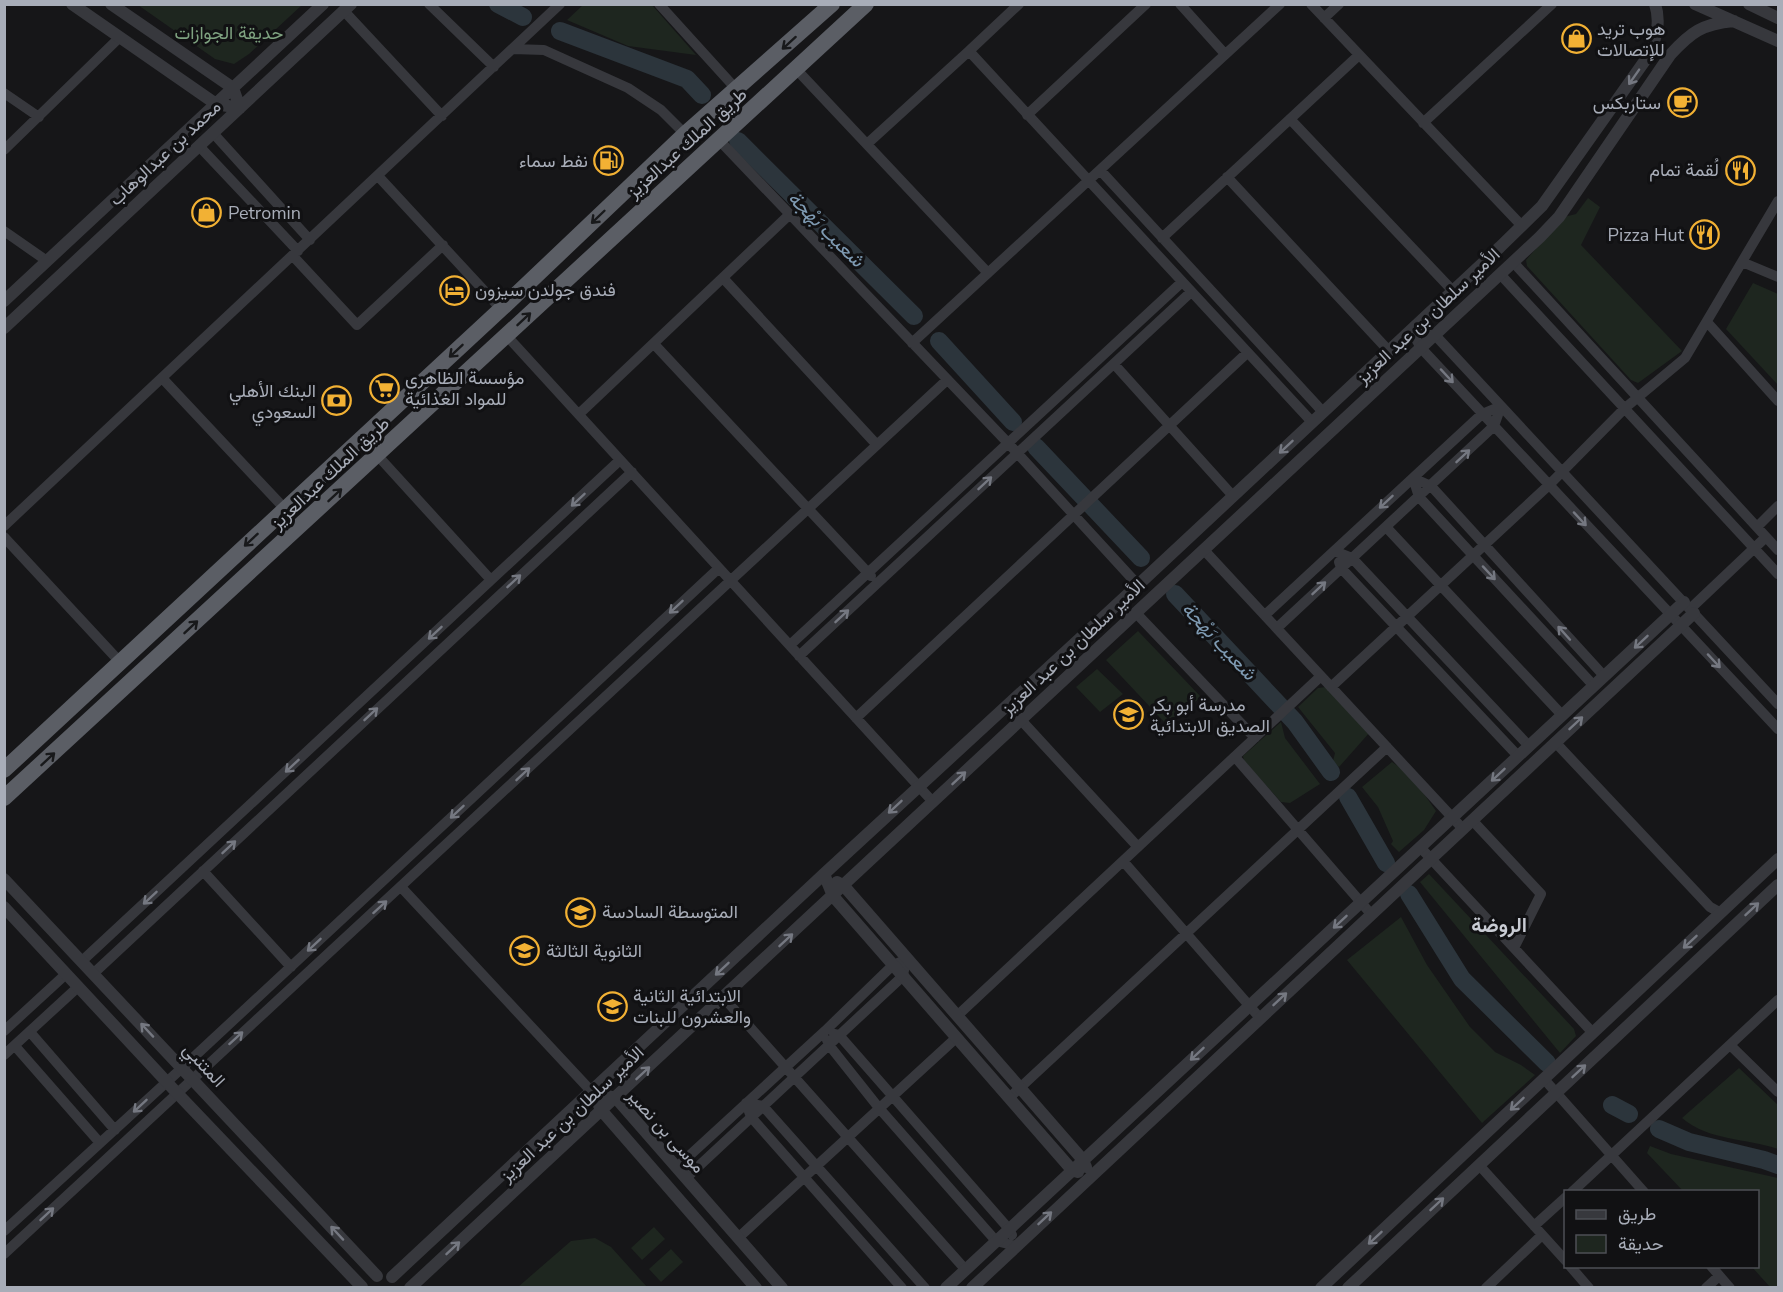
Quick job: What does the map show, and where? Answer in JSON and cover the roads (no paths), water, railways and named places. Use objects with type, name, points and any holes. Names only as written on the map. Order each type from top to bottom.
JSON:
[{"type":"highway","name":"طريق الملك عبدالعزيز","points":[[4,770],[501,309],[685,134],[832,4]]},
{"type":"highway","name":"طريق الملك عبدالعزيز","points":[[4,798],[378,456],[866,4]]},
{"type":"street","points":[[72,4],[216,104],[240,108],[233,88],[111,4]]},
{"type":"street","name":"محمد بن عبدالوهاب","points":[[4,301],[323,4]]},
{"type":"street","points":[[429,4],[494,67]]},
{"type":"street","points":[[4,526],[560,4]]},
{"type":"street","points":[[659,4],[736,90]]},
{"type":"street","points":[[867,144],[1019,4]]},
{"type":"street","points":[[1027,115],[1146,4]]},
{"type":"street","points":[[1180,4],[1225,54]]},
{"type":"street","points":[[912,343],[1280,4]]},
{"type":"street","points":[[1311,4],[1522,226]]},
{"type":"street","points":[[1324,18],[1339,4]]},
{"type":"street","points":[[1424,123],[1552,4]]},
{"type":"street","name":"الأمير سلطان بن عبد العزيز","points":[[392,1277],[918,786],[1412,330],[1542,206],[1651,52],[1659,20],[1655,4]]},
{"type":"street","points":[[1695,4],[1779,41]]},
{"type":"street","points":[[1749,4],[1779,18]]},
{"type":"street","points":[[347,8],[441,116]]},
{"type":"street","name":"محمد بن عبدالوهاب","points":[[4,328],[347,8]]},
{"type":"street","name":"الأمير سلطان بن عبد العزيز","points":[[410,1287],[1513,262],[1559,217],[1670,55],[1686,38],[1700,28],[1734,21]]},
{"type":"street","points":[[4,150],[120,38]]},
{"type":"street","points":[[513,49],[544,50],[628,88],[661,110],[685,134]]},
{"type":"street","points":[[969,51],[1312,422]]},
{"type":"street","points":[[1162,238],[1359,55]]},
{"type":"street","points":[[796,69],[988,273]]},
{"type":"street","points":[[4,93],[39,117]]},
{"type":"street","points":[[1290,119],[1453,291]]},
{"type":"street","points":[[213,133],[310,240]]},
{"type":"street","points":[[719,140],[1017,454],[1077,512],[1138,585]]},
{"type":"street","points":[[200,146],[357,325],[443,245]]},
{"type":"street","points":[[1100,170],[1323,412]]},
{"type":"street","points":[[378,176],[501,309]]},
{"type":"street","points":[[1227,177],[1389,351]]},
{"type":"street","points":[[1331,687],[1549,484],[1625,408],[1685,358],[1779,201]]},
{"type":"street","points":[[579,414],[790,214]]},
{"type":"street","points":[[4,231],[47,261]]},
{"type":"street","points":[[1513,262],[1779,550]]},
{"type":"street","points":[[1743,262],[1779,277]]},
{"type":"street","points":[[1500,274],[1779,574]]},
{"type":"street","points":[[723,278],[877,445]]},
{"type":"street","points":[[790,645],[1182,282]]},
{"type":"street","points":[[799,656],[1191,292]]},
{"type":"street","points":[[1707,322],[1779,401]]},
{"type":"street","points":[[1412,330],[1435,335],[1779,704]]},
{"type":"street","points":[[1412,330],[1420,348],[1680,626],[1778,726]]},
{"type":"street","points":[[507,335],[933,802]]},
{"type":"street","points":[[654,344],[878,583]]},
{"type":"street","points":[[856,718],[1247,353]]},
{"type":"street","points":[[1114,364],[1233,496]]},
{"type":"street","points":[[162,379],[285,509]]},
{"type":"street","points":[[4,1254],[947,380]]},
{"type":"street","points":[[1265,615],[1482,414],[1501,405]]},
{"type":"street","points":[[1276,628],[1494,426],[1501,405]]},
{"type":"street","points":[[378,456],[491,580]]},
{"type":"street","points":[[82,961],[620,460]]},
{"type":"street","points":[[94,973],[632,472]]},
{"type":"street","points":[[1413,478],[1431,486],[1604,676]]},
{"type":"street","points":[[1413,478],[1419,497],[1594,686]]},
{"type":"street","points":[[1757,527],[1779,506]]},
{"type":"street","points":[[1386,527],[1562,715]]},
{"type":"street","points":[[4,537],[120,662]]},
{"type":"street","points":[[972,1287],[1680,626],[1689,608],[1766,537]]},
{"type":"street","points":[[1204,550],[1462,829]]},
{"type":"street","points":[[1334,551],[1352,558],[1529,746]]},
{"type":"street","points":[[1334,551],[1341,568],[1518,756]]},
{"type":"street","points":[[4,1231],[719,568]]},
{"type":"street","points":[[946,1287],[1670,615],[1689,608]]},
{"type":"street","points":[[1136,613],[1255,738]]},
{"type":"street","points":[[957,1016],[1321,676]]},
{"type":"street","points":[[1021,720],[1138,847]]},
{"type":"street","points":[[1555,742],[1710,906],[1721,913]]},
{"type":"street","points":[[1009,1098],[1387,747]]},
{"type":"street","points":[[1234,757],[1371,914]]},
{"type":"street","points":[[1472,820],[1541,894],[1514,948]]},
{"type":"street","points":[[1420,847],[1593,1033]]},
{"type":"street","points":[[1321,1287],[1779,859]]},
{"type":"street","points":[[1123,861],[1260,1018]]},
{"type":"street","points":[[203,871],[291,967]]},
{"type":"street","points":[[824,874],[844,886],[1083,1160],[1090,1176]]},
{"type":"street","points":[[824,874],[833,896],[1072,1170],[1090,1176]]},
{"type":"street","name":"المتنبي","points":[[4,879],[377,1276]]},
{"type":"street","points":[[1348,1287],[1779,885]]},
{"type":"street","points":[[401,887],[592,1092]]},
{"type":"street","points":[[4,907],[362,1287],[377,1276],[397,1279],[404,1287]]},
{"type":"street","points":[[677,1167],[893,965],[906,959]]},
{"type":"street","points":[[686,1178],[903,976],[906,959]]},
{"type":"street","points":[[4,1031],[66,974]]},
{"type":"street","points":[[4,1055],[78,987]]},
{"type":"street","points":[[723,998],[965,1269]]},
{"type":"street","points":[[1573,1190],[1779,1000]]},
{"type":"street","points":[[4,1014],[13,1023]]},
{"type":"street","points":[[825,1031],[839,1035],[1009,1229],[1016,1246]]},
{"type":"street","points":[[825,1031],[829,1045],[879,1108],[996,1241],[1016,1246]]},
{"type":"street","points":[[30,1032],[115,1130]]},
{"type":"street","points":[[738,1238],[956,1038]]},
{"type":"street","points":[[1730,1044],[1779,1092]]},
{"type":"street","points":[[15,1046],[100,1143]]},
{"type":"street","points":[[1544,1079],[1643,1190]]},
{"type":"street","name":"موسى بن نصير","points":[[592,1092],[616,1098],[782,1287]]},
{"type":"street","name":"موسى بن نصير","points":[[592,1092],[602,1111],[756,1287]]},
{"type":"street","points":[[746,1103],[763,1106],[925,1287]]},
{"type":"street","points":[[746,1103],[751,1117],[902,1287]]},
{"type":"street","points":[[1479,1165],[1564,1259]]},
{"type":"street","points":[[1534,1226],[1564,1199]]},
{"type":"street","points":[[1486,1287],[1542,1235]]},
{"type":"street","points":[[1572,1268],[1589,1287]]},
{"type":"street","points":[[1713,1268],[1730,1287]]},
{"type":"street","points":[[1706,1287],[1719,1275]]},
{"type":"waterway","name":"شعيب بَهْجة","points":[[498,4],[523,17]]},
{"type":"waterway","name":"شعيب بَهْجة","points":[[560,31],[687,79],[702,95]]},
{"type":"waterway","name":"شعيب بَهْجة","points":[[738,141],[914,316]]},
{"type":"waterway","name":"شعيب بَهْجة","points":[[939,341],[1013,422]]},
{"type":"waterway","name":"شعيب بَهْجة","points":[[1036,447],[1141,558]]},
{"type":"waterway","name":"شعيب بَهْجة","points":[[1175,594],[1295,722],[1331,772]]},
{"type":"waterway","name":"شعيب بَهْجة","points":[[1348,797],[1386,863]]},
{"type":"waterway","name":"شعيب بَهْجة","points":[[1409,894],[1462,979],[1547,1063]]},
{"type":"waterway","name":"شعيب بَهْجة","points":[[1612,1105],[1629,1114]]},
{"type":"waterway","name":"شعيب بَهْجة","points":[[1659,1129],[1689,1142],[1778,1165]]},
{"type":"place","name":"هوب تريد للإتصالات","points":[[1576,39]]},
{"type":"place","name":"ستاربكس","points":[[1682,103]]},
{"type":"place","name":"نفط سماء","points":[[609,161]]},
{"type":"place","name":"لُقمة تمام","points":[[1740,170]]},
{"type":"place","name":"Petromin","points":[[207,213]]},
{"type":"place","name":"Pizza Hut","points":[[1705,235]]},
{"type":"place","name":"فندق جولدن سيزون","points":[[454,290]]},
{"type":"place","name":"مؤسسة الظاهري للمواد الغذائية","points":[[384,388]]},
{"type":"place","name":"البنك الأهلي السعودي","points":[[337,401]]},
{"type":"place","name":"مدرسة أبو بكر الصديق الابتدائية","points":[[1129,715]]},
{"type":"place","name":"المتوسطة السادسة","points":[[581,912]]},
{"type":"place","name":"الثانوية الثالثة","points":[[525,951]]},
{"type":"place","name":"الابتدائية الثانية والعشرون للبنات","points":[[612,1006]]},
{"type":"district","name":"الروضة","points":[[1499,925]]},
{"type":"park label","name":"حديقة الجوازات","points":[[229,33]]}]
